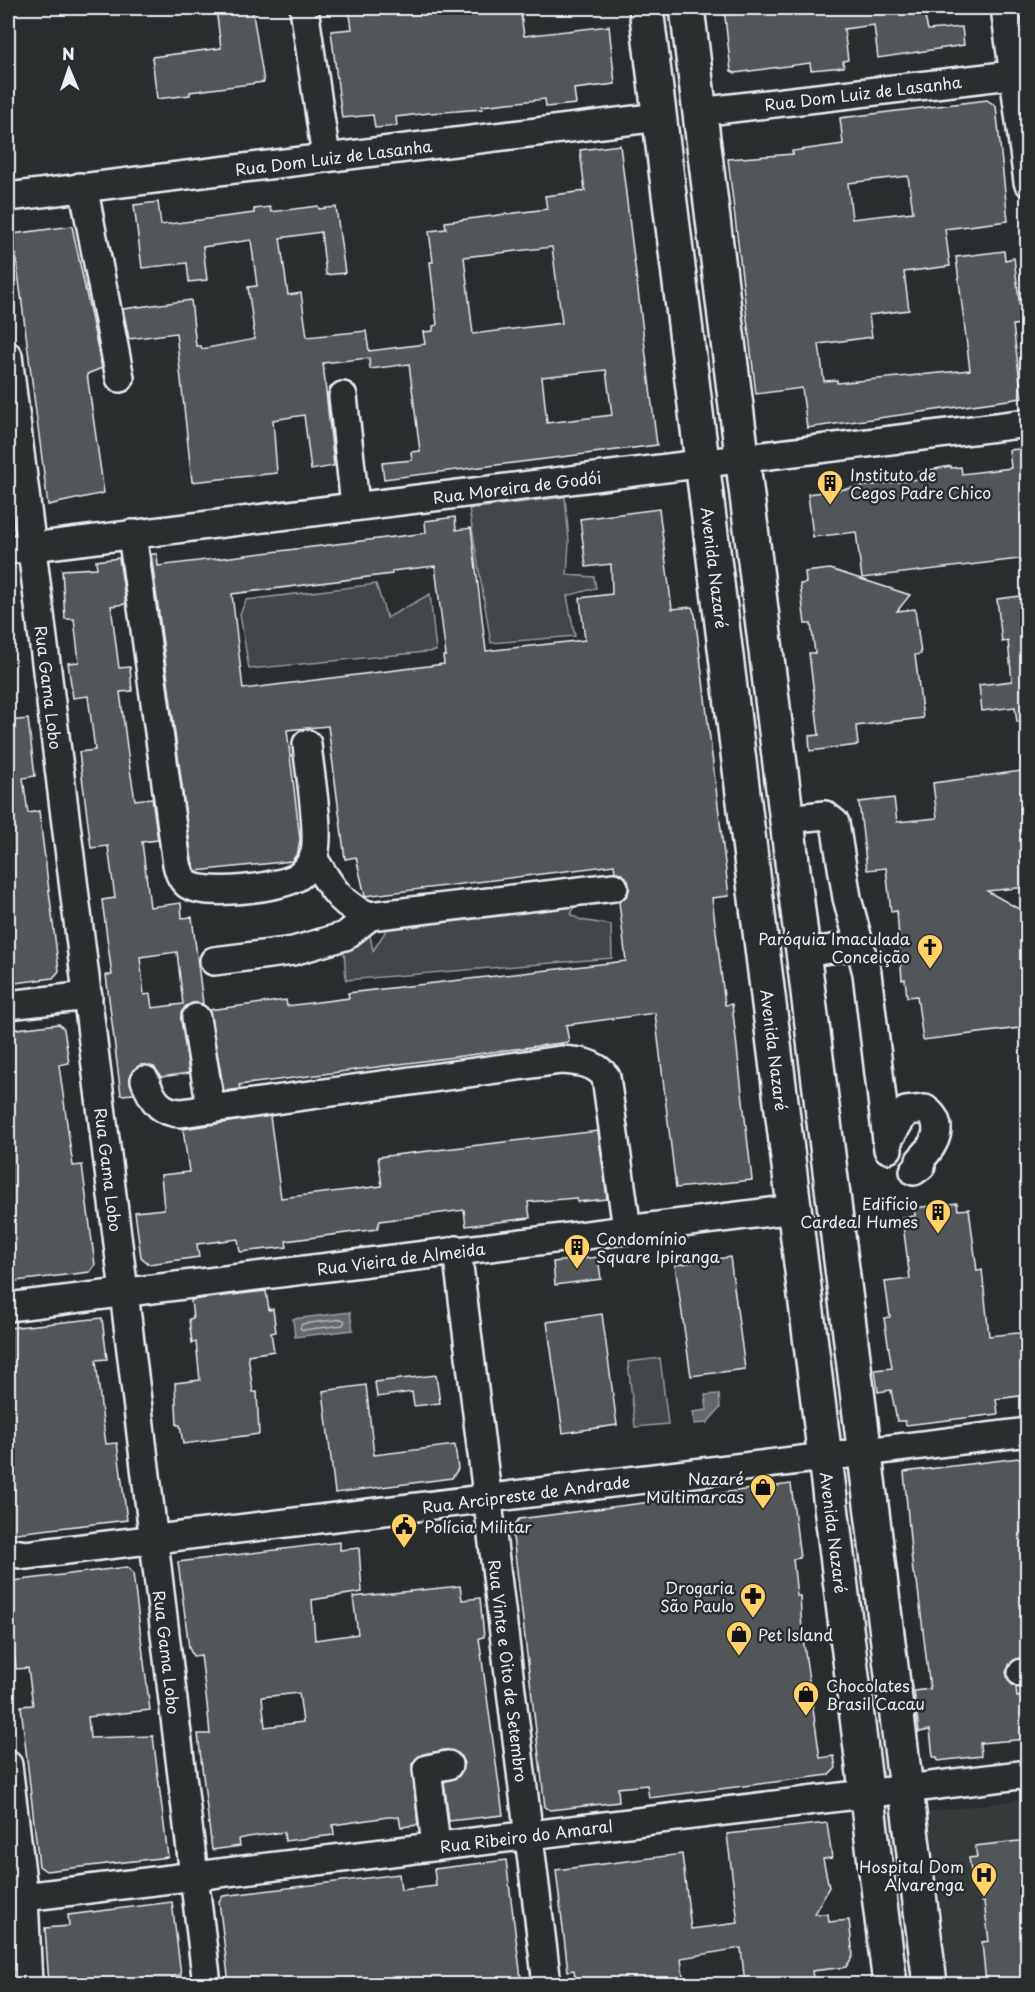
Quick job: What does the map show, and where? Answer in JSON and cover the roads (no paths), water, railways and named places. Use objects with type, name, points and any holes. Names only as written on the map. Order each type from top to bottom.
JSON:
[{"type":"main road","name":"Avenida Nazaré","points":[[646,8],[890,1984]]},
{"type":"main road","points":[[687,8],[930,1984]]},
{"type":"street","points":[[304,8],[326,157]]},
{"type":"street","points":[[1005,8],[1020,74],[1028,182]]},
{"type":"street","name":"Rua Dom Luiz de Lasanha","points":[[699,112],[1020,74]]},
{"type":"street","name":"Rua Dom Luiz de Lasanha","points":[[8,197],[659,117]]},
{"type":"street","points":[[80,187],[86,201],[120,378]]},
{"type":"street","name":"Rua Gama Lobo","points":[[8,356],[20,548],[88,996],[207,1984]]},
{"type":"street","points":[[343,396],[355,505]]},
{"type":"street","name":"Rua Moreira de Godói","points":[[20,548],[1028,423]]},
{"type":"street","points":[[132,534],[180,876],[192,887],[210,892],[283,883],[299,877],[313,858],[317,847],[307,744]]},
{"type":"street","points":[[787,819],[825,815],[835,823],[848,898],[867,973],[887,1146],[906,1111],[925,1109],[938,1122],[936,1139],[920,1160],[921,1166],[914,1171]]},
{"type":"street","points":[[313,858],[341,900],[352,910],[370,916],[614,887]]},
{"type":"street","points":[[214,961],[293,951],[345,936],[370,916]]},
{"type":"street","points":[[803,953],[860,945]]},
{"type":"street","points":[[8,1005],[88,996]]},
{"type":"street","points":[[196,1018],[211,1109]]},
{"type":"street","points":[[146,1080],[156,1103],[171,1113],[561,1060],[587,1063],[599,1069],[606,1077],[627,1229]]},
{"type":"street","name":"Rua Vieira de Almeida","points":[[8,1307],[794,1209]]},
{"type":"street","name":"Rua Vinte e Oito de Setembro","points":[[457,1251],[546,1984]]},
{"type":"street","name":"Rua Arcipreste de Andrade","points":[[14,1557],[824,1454],[1028,1432]]},
{"type":"street","points":[[8,1765],[24,1897],[17,1940],[28,1984]]},
{"type":"street","points":[[436,1846],[427,1769],[448,1766]]},
{"type":"street","name":"Rua Ribeiro do Amaral","points":[[24,1897],[1028,1774]]},
{"type":"water","points":[[350,1312],[353,1330],[295,1337],[293,1319]]},
{"type":"water","points":[[719,1394],[720,1408],[707,1423],[694,1424],[693,1412],[707,1410],[705,1395]]},
{"type":"place","name":"Instituto de Cegos Padre Chico","points":[[830,506]]},
{"type":"place","name":"Paróquia Imaculada Conceição","points":[[930,970]]},
{"type":"place","name":"Edifício Cardeal Humes","points":[[938,1235]]},
{"type":"place","name":"Condomínio Square Ipiranga","points":[[577,1270]]},
{"type":"place","name":"Nazaré Multimarcas","points":[[763,1510]]},
{"type":"place","name":"Polícia Militar","points":[[404,1549]]},
{"type":"place","name":"Drogaria São Paulo","points":[[753,1619]]},
{"type":"place","name":"Pet Island","points":[[739,1657]]},
{"type":"place","name":"Chocolates Brasil Cacau","points":[[806,1717]]},
{"type":"place","name":"Hospital Dom Alvarenga","points":[[984,1898]]}]
